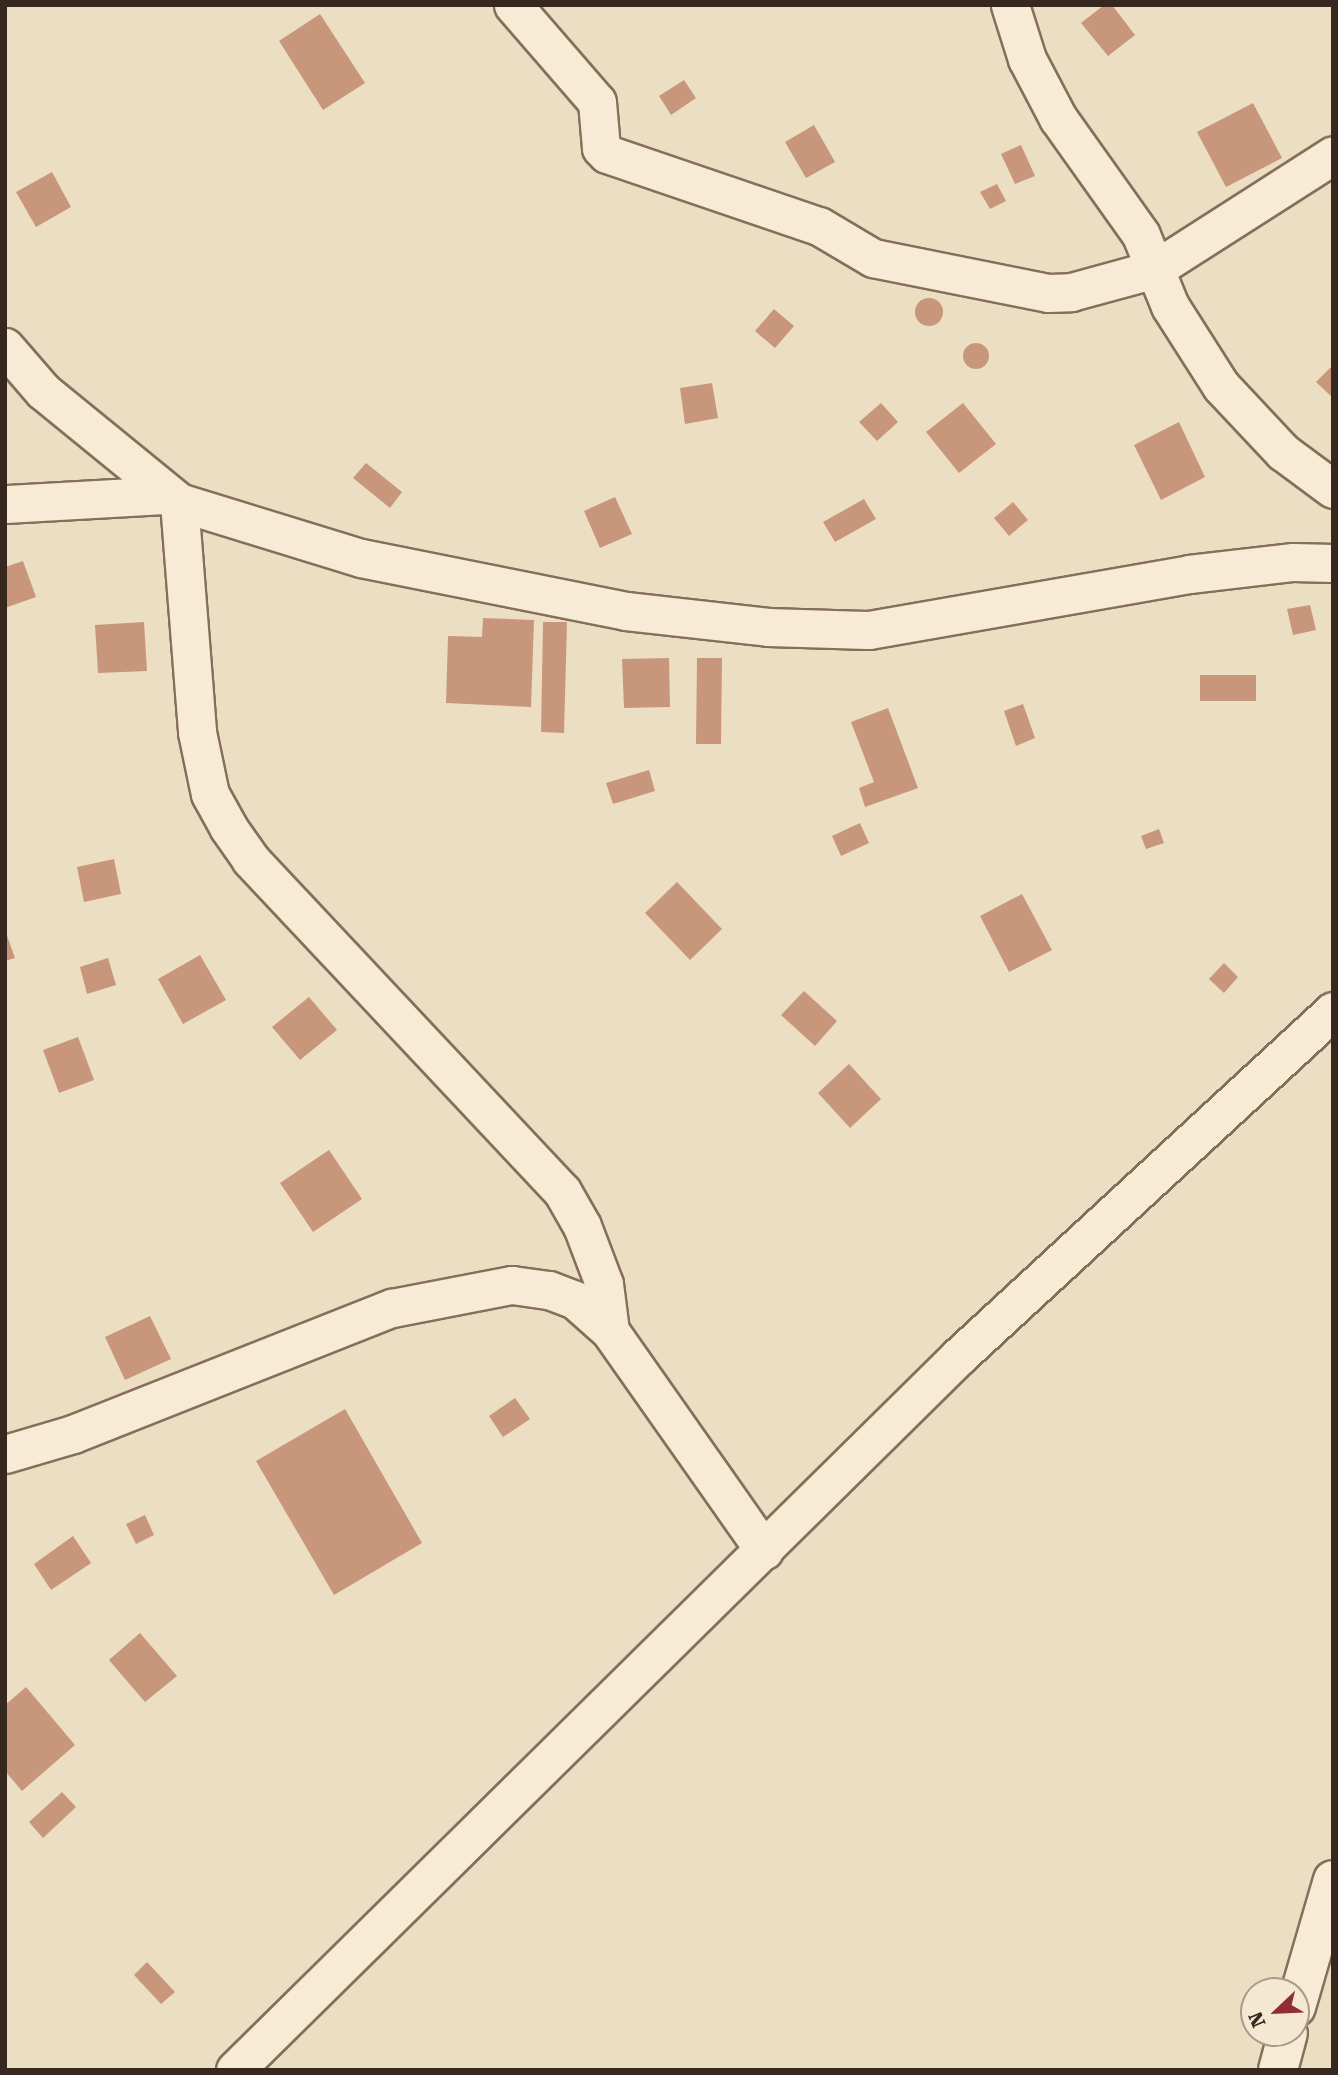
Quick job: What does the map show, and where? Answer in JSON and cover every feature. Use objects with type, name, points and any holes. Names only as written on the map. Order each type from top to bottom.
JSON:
[{"type":"street","points":[[513,5],[597,102],[601,148],[607,154],[819,226],[873,258],[1048,293],[1071,292],[1155,269],[1333,155]]},
{"type":"street","points":[[1010,5],[1027,59],[1052,106],[1141,235],[1170,306],[1221,386],[1283,452],[1333,489]]},
{"type":"street","points":[[5,347],[43,391],[173,499],[197,732],[211,794],[228,827],[250,859],[562,1191],[582,1226],[604,1284],[610,1331]]},
{"type":"street","points":[[5,504],[173,499],[361,558],[626,611],[768,627],[869,630],[1189,573],[1293,562],[1333,563]]},
{"type":"street","points":[[236,2070],[959,1356],[1333,1011]]},
{"type":"street","points":[[5,1454],[73,1434],[393,1308],[512,1285],[549,1290],[575,1300],[610,1331],[764,1550]]},
{"type":"street","points":[[1305,1977],[1333,1880]]},
{"type":"street","points":[[1278,2070],[1284,2047]]},
{"type":"building","points":[[1104,5],[1112,5],[1135,35],[1108,56],[1081,23]]},
{"type":"building","points":[[320,14],[365,83],[323,110],[279,41]]},
{"type":"building","points":[[684,80],[696,98],[671,115],[659,96]]},
{"type":"building","points":[[1253,103],[1282,158],[1226,187],[1197,132]]},
{"type":"building","points":[[814,125],[835,162],[806,178],[785,142]]},
{"type":"building","points":[[1021,145],[1035,176],[1015,184],[1001,154]]},
{"type":"building","points":[[52,172],[71,207],[36,227],[16,192]]},
{"type":"building","points":[[997,184],[1006,201],[990,209],[980,192]]},
{"type":"building","points":[[929,298],[939,302],[943,312],[939,322],[929,326],[919,322],[915,312],[919,302]]},
{"type":"building","points":[[774,309],[794,326],[775,348],[755,331]]},
{"type":"building","points":[[976,343],[985,347],[989,356],[985,365],[976,369],[967,365],[963,356],[967,347]]},
{"type":"building","points":[[1333,365],[1333,398],[1316,382]]},
{"type":"building","points":[[712,383],[718,418],[685,424],[680,388]]},
{"type":"building","points":[[881,403],[898,422],[877,441],[859,422]]},
{"type":"building","points":[[963,403],[996,444],[959,473],[926,432]]},
{"type":"building","points":[[1179,422],[1205,477],[1161,500],[1134,445]]},
{"type":"building","points":[[366,463],[402,492],[390,508],[353,478]]},
{"type":"building","points":[[615,497],[632,534],[600,548],[584,511]]},
{"type":"building","points":[[864,499],[876,519],[835,542],[823,522]]},
{"type":"building","points":[[1013,502],[1028,520],[1009,536],[994,518]]},
{"type":"building","points":[[23,561],[36,597],[5,608],[5,567]]},
{"type":"building","points":[[1310,605],[1316,630],[1293,635],[1287,609]]},
{"type":"building","points":[[483,618],[534,620],[531,707],[446,703],[448,636],[482,637]]},
{"type":"building","points":[[144,622],[147,671],[98,673],[95,625]]},
{"type":"building","points":[[543,622],[567,622],[564,733],[541,732]]},
{"type":"building","points":[[669,658],[670,707],[624,708],[622,659]]},
{"type":"building","points":[[697,658],[722,658],[721,744],[696,744]]},
{"type":"building","points":[[1200,675],[1256,675],[1256,701],[1200,701]]},
{"type":"building","points":[[1023,704],[1035,738],[1016,746],[1004,711]]},
{"type":"building","points":[[888,708],[918,788],[865,807],[859,788],[874,782],[851,722]]},
{"type":"building","points":[[649,770],[655,791],[613,804],[606,783]]},
{"type":"building","points":[[860,823],[869,843],[841,856],[832,836]]},
{"type":"building","points":[[1159,829],[1164,843],[1146,849],[1141,836]]},
{"type":"building","points":[[114,859],[121,894],[84,902],[77,867]]},
{"type":"building","points":[[677,882],[722,929],[690,960],[645,913]]},
{"type":"building","points":[[1022,894],[1052,950],[1009,972],[980,916]]},
{"type":"building","points":[[5,930],[15,958],[5,961]]},
{"type":"building","points":[[200,955],[226,1000],[183,1024],[158,979]]},
{"type":"building","points":[[108,958],[116,985],[87,994],[80,967]]},
{"type":"building","points":[[1224,963],[1238,977],[1224,993],[1209,979]]},
{"type":"building","points":[[804,991],[837,1021],[815,1046],[781,1015]]},
{"type":"building","points":[[309,997],[337,1030],[300,1060],[272,1027]]},
{"type":"building","points":[[78,1037],[94,1080],[59,1093],[43,1050]]},
{"type":"building","points":[[849,1064],[881,1099],[850,1128],[818,1093]]},
{"type":"building","points":[[329,1150],[362,1199],[313,1232],[280,1183]]},
{"type":"building","points":[[150,1316],[171,1359],[125,1380],[105,1337]]},
{"type":"building","points":[[515,1398],[530,1419],[503,1437],[489,1416]]},
{"type":"building","points":[[345,1409],[422,1543],[334,1595],[256,1461]]},
{"type":"building","points":[[145,1515],[154,1535],[136,1544],[126,1524]]},
{"type":"building","points":[[73,1536],[91,1563],[51,1590],[34,1564]]},
{"type":"building","points":[[140,1633],[177,1676],[145,1702],[109,1660]]},
{"type":"building","points":[[26,1687],[75,1745],[22,1791],[5,1771],[5,1705]]},
{"type":"building","points":[[62,1792],[76,1807],[43,1838],[29,1822]]},
{"type":"building","points":[[147,1962],[175,1992],[161,2004],[134,1975]]}]
